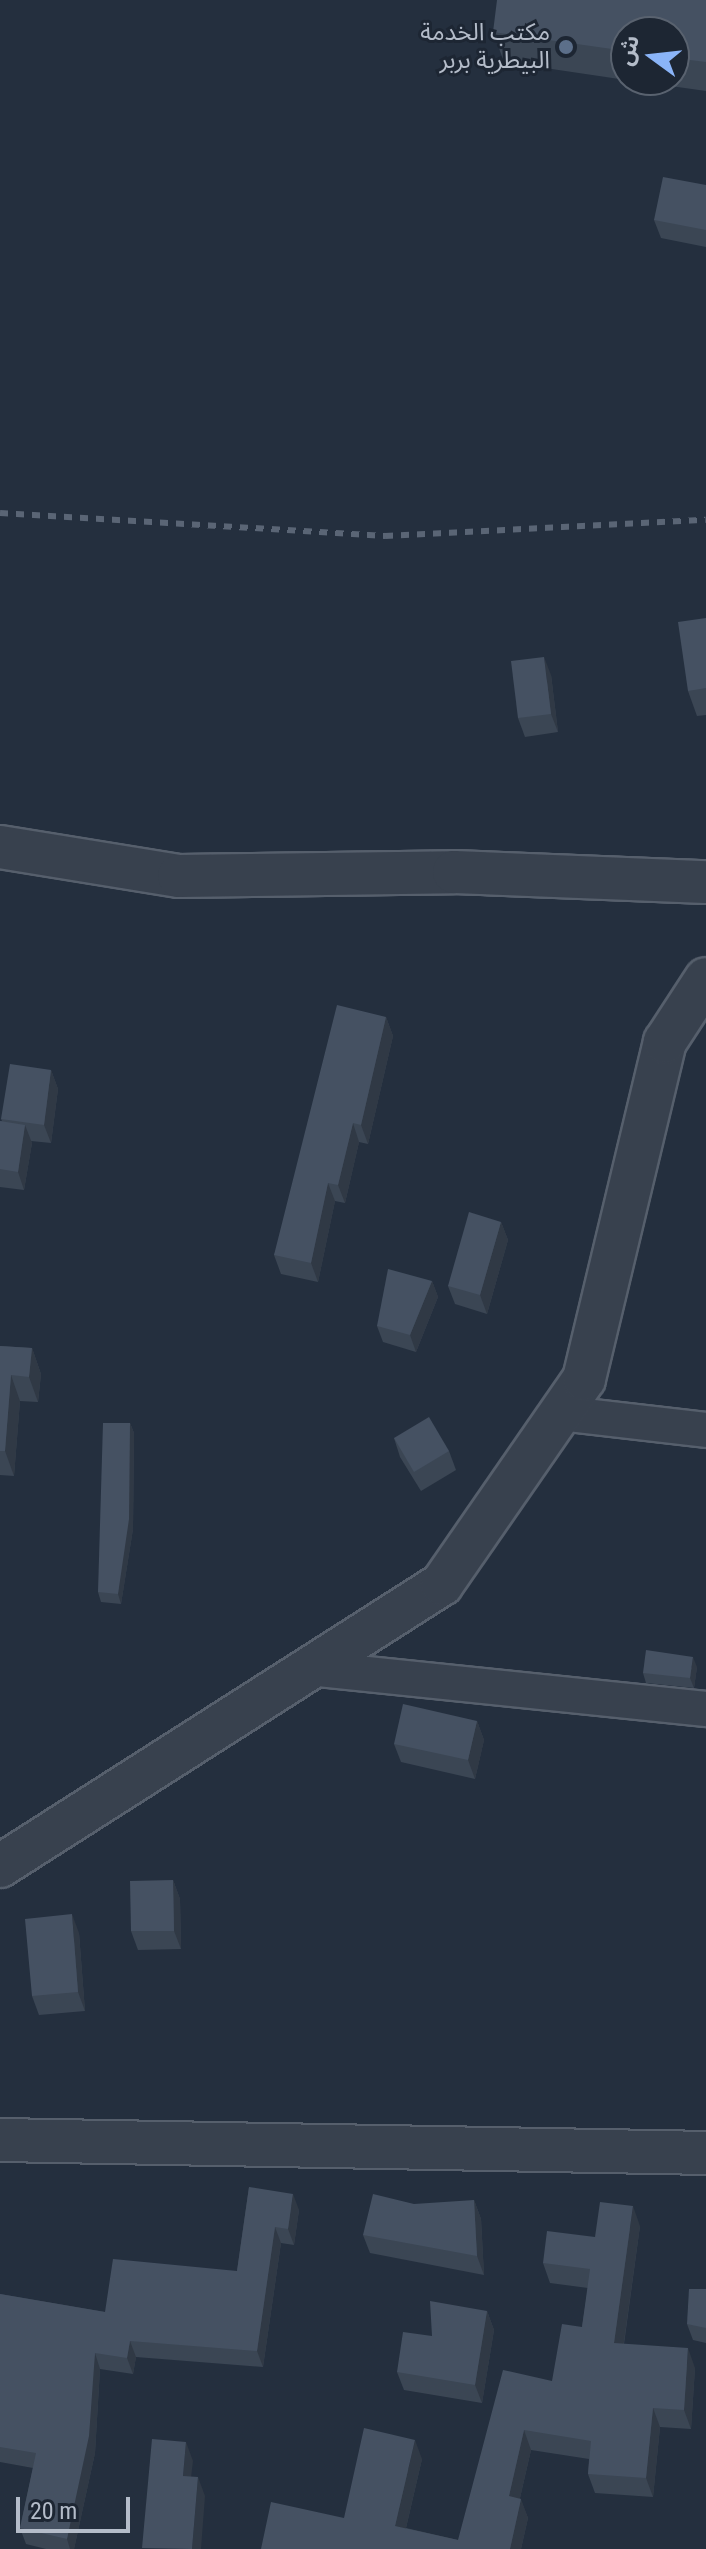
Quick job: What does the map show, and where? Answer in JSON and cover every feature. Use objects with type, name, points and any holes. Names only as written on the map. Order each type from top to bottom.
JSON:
[{"type":"street","points":[[0,847],[179,876],[454,872],[706,882]]},
{"type":"street","points":[[0,1866],[442,1584],[584,1379],[665,1042],[706,979]]},
{"type":"street","points":[[560,1413],[706,1430]]},
{"type":"street","points":[[309,1668],[706,1709]]},
{"type":"street","points":[[0,2140],[706,2153]]},
{"type":"building","points":[[497,0],[706,0],[706,62],[690,60],[690,16],[610,16],[610,49],[493,32]]},
{"type":"building","points":[[663,177],[706,185],[706,230],[654,220]]},
{"type":"building","points":[[706,618],[706,688],[688,691],[678,622]]},
{"type":"building","points":[[544,657],[551,714],[518,718],[511,661]]},
{"type":"building","points":[[337,1005],[386,1017],[361,1125],[353,1123],[338,1185],[328,1183],[311,1263],[274,1255]]},
{"type":"building","points":[[10,1064],[51,1070],[44,1125],[1,1119]]},
{"type":"building","points":[[0,1121],[25,1125],[18,1172],[0,1169]]},
{"type":"building","points":[[469,1212],[501,1222],[480,1295],[448,1286]]},
{"type":"building","points":[[388,1269],[432,1281],[410,1335],[377,1326]]},
{"type":"building","points":[[0,1346],[32,1348],[29,1377],[11,1375],[5,1451],[0,1451]]},
{"type":"building","points":[[429,1417],[449,1451],[414,1472],[394,1438]]},
{"type":"building","points":[[103,1423],[130,1423],[129,1519],[118,1594],[98,1592]]},
{"type":"building","points":[[646,1650],[693,1657],[690,1678],[643,1673]]},
{"type":"building","points":[[403,1704],[477,1721],[468,1760],[394,1744]]},
{"type":"building","points":[[173,1880],[174,1931],[131,1931],[130,1881]]},
{"type":"building","points":[[72,1914],[78,1992],[32,1996],[25,1919]]},
{"type":"building","points":[[249,2187],[293,2194],[288,2229],[275,2227],[257,2351],[130,2341],[127,2358],[95,2353],[89,2436],[67,2539],[20,2528],[36,2453],[0,2447],[0,2294],[105,2312],[113,2259],[237,2271]]},
{"type":"building","points":[[373,2194],[414,2204],[474,2200],[477,2256],[363,2235]]},
{"type":"building","points":[[600,2202],[633,2206],[614,2343],[688,2348],[684,2410],[653,2408],[646,2478],[588,2474],[591,2441],[524,2430],[509,2496],[521,2499],[510,2549],[261,2549],[271,2502],[344,2518],[364,2428],[415,2440],[395,2526],[458,2540],[503,2370],[552,2381],[562,2324],[582,2327],[590,2269],[543,2263],[547,2231],[595,2237]]},
{"type":"building","points":[[689,2289],[706,2289],[706,2328],[687,2324]]},
{"type":"building","points":[[430,2301],[487,2311],[475,2385],[397,2372],[403,2332],[432,2336]]},
{"type":"building","points":[[152,2439],[186,2442],[183,2476],[198,2477],[192,2549],[142,2548]]},
{"type":"railway","points":[[0,513],[385,536],[706,520]]},
{"type":"place","name":"مكتب الخدمة البيطرية بربر","points":[[566,47]]}]
